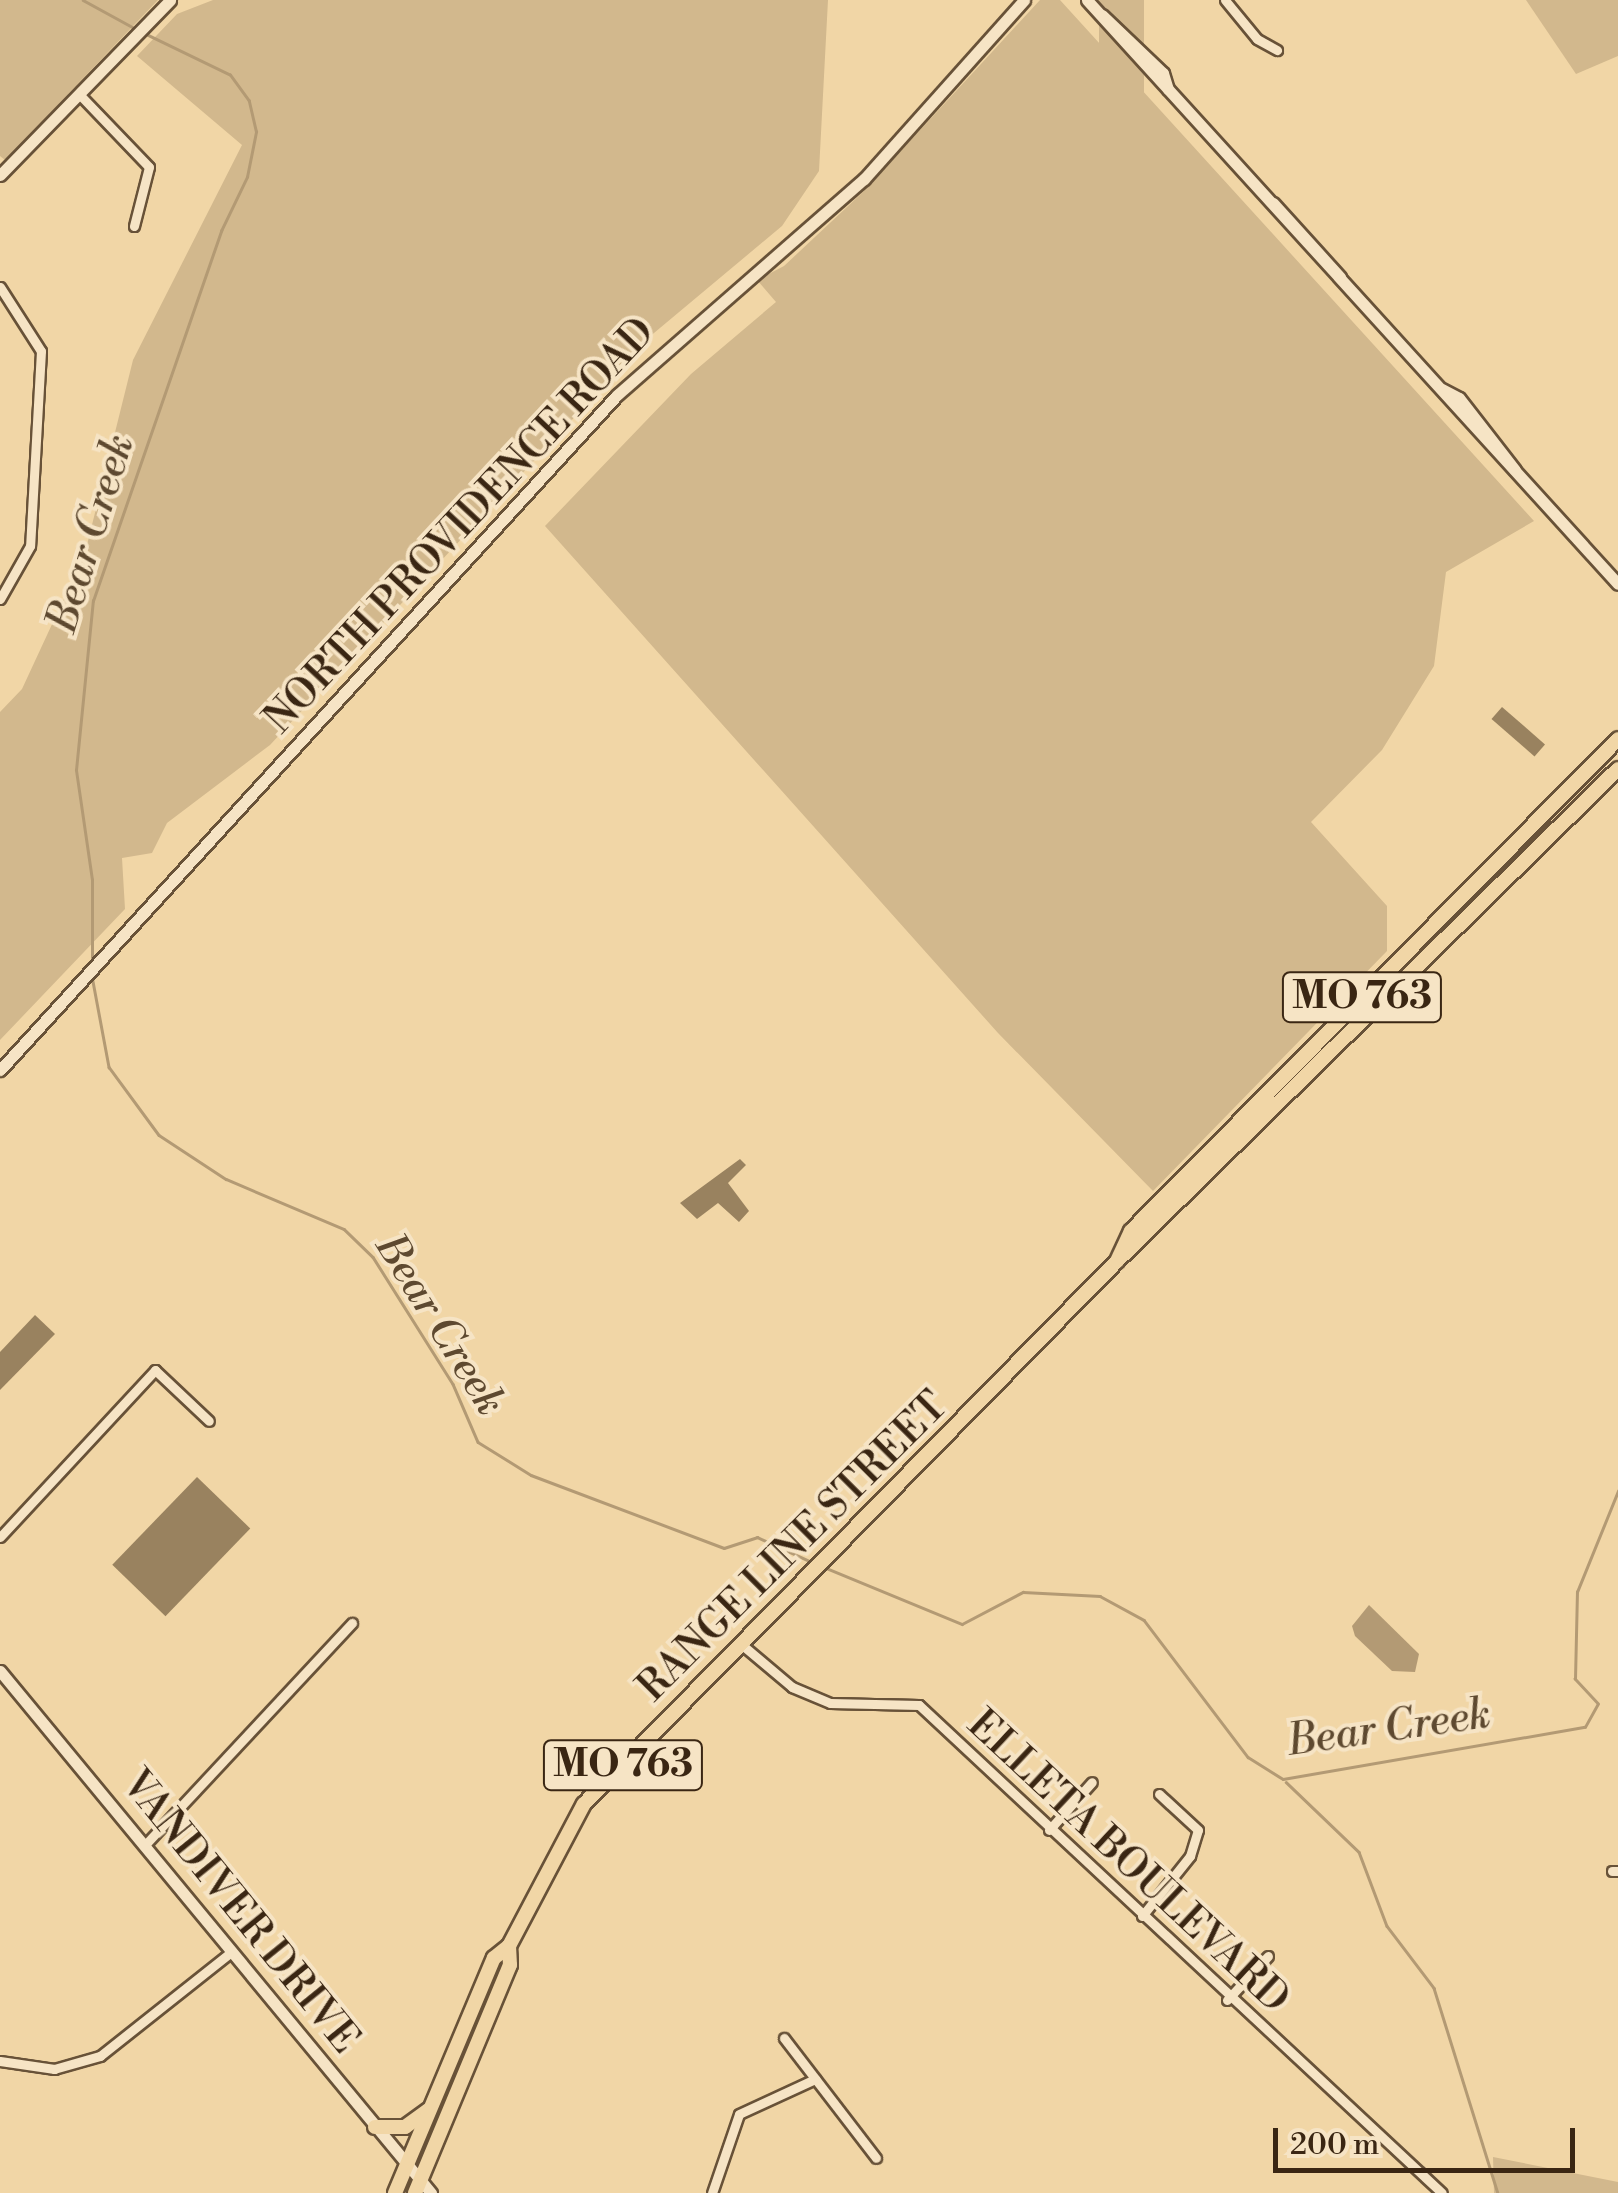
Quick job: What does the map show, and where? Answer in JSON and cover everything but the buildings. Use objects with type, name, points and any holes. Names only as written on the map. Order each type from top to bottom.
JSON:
[{"type":"main road","name":"RANGE LINE STREET","points":[[1116,1262],[1130,1231],[1618,740]]},
{"type":"main road","name":"RANGE LINE STREET","points":[[395,2193],[494,1958],[509,1946],[584,1804],[1116,1262],[1344,1043],[1618,769]]},
{"type":"main road","points":[[1452,934],[1465,910],[1530,843],[1543,815]]},
{"type":"main road","points":[[1344,1043],[1352,1024],[1416,960],[1432,927]]},
{"type":"main road","name":"RANGE LINE STREET","points":[[418,2187],[510,1964],[509,1946]]},
{"type":"main road","points":[[375,2127],[405,2128],[432,2106]]},
{"type":"street","points":[[0,176],[169,0]]},
{"type":"street","name":"NORTH PROVIDENCE ROAD","points":[[0,1070],[617,395],[864,180],[1024,0]]},
{"type":"street","points":[[1087,0],[1618,584]]},
{"type":"street","points":[[1225,0],[1276,50]]},
{"type":"street","points":[[79,94],[149,168],[134,226]]},
{"type":"street","points":[[0,287],[41,351],[30,546],[0,599]]},
{"type":"street","points":[[0,1536],[155,1370],[208,1421]]},
{"type":"street","points":[[144,1846],[352,1623]]},
{"type":"street","name":"ELLETA BOULEVARD","points":[[741,1644],[792,1687],[830,1703],[919,1705],[1227,2000],[1442,2193]]},
{"type":"street","name":"VANDIVER DRIVE","points":[[0,1672],[408,2165],[418,2187],[431,2193]]},
{"type":"street","points":[[1049,1830],[1092,1782]]},
{"type":"street","points":[[1142,1916],[1190,1856],[1198,1830],[1159,1794]]},
{"type":"street","points":[[0,2061],[54,2069],[100,2056],[231,1952]]},
{"type":"street","points":[[1227,2000],[1268,1956]]},
{"type":"street","points":[[784,2038],[876,2158]]},
{"type":"street","points":[[712,2193],[739,2114],[815,2079]]},
{"type":"shaded area","points":[[0,0],[158,0],[5,160],[0,156]]},
{"type":"shaded area","points":[[213,0],[828,0],[819,171],[782,226],[648,338],[270,745],[167,823],[152,853],[122,858],[125,909],[0,1040],[0,712],[22,689],[85,553],[133,360],[242,145],[137,56],[177,14]]},
{"type":"shaded area","points":[[1040,0],[1060,0],[1534,521],[1446,572],[1434,666],[1382,750],[1311,822],[1387,906],[1387,951],[1153,1191],[998,1033],[545,526],[691,374],[776,302],[757,280],[784,266],[863,192]]},
{"type":"shaded area","points":[[1099,0],[1144,0],[1144,247],[1099,247]]},
{"type":"shaded area","points":[[1526,0],[1618,0],[1618,56],[1576,74]]},
{"type":"shaded area","points":[[1369,1605],[1419,1654],[1415,1672],[1392,1671],[1355,1636],[1352,1626]]},
{"type":"shaded area","points":[[1493,2157],[1618,2182],[1618,2193],[1494,2193]]},
{"type":"waterway","name":"Bear Creek","points":[[83,0],[136,29]]},
{"type":"waterway","name":"Bear Creek","points":[[92,963],[92,880],[76,770],[93,601],[221,231],[247,177],[256,132],[249,101],[230,75],[143,33]]},
{"type":"waterway","name":"Bear Creek","points":[[92,976],[109,1067],[159,1135],[226,1179],[344,1229],[373,1257],[453,1384],[478,1442],[531,1475],[724,1548],[757,1537],[814,1563]]},
{"type":"waterway","name":"Bear Creek","points":[[826,1568],[962,1624],[1023,1592],[1100,1596],[1144,1620],[1248,1757],[1283,1779],[1585,1727],[1598,1704],[1575,1679],[1577,1592],[1618,1491]]},
{"type":"waterway","points":[[1286,1782],[1359,1852],[1387,1926],[1434,1988],[1498,2193]]}]
